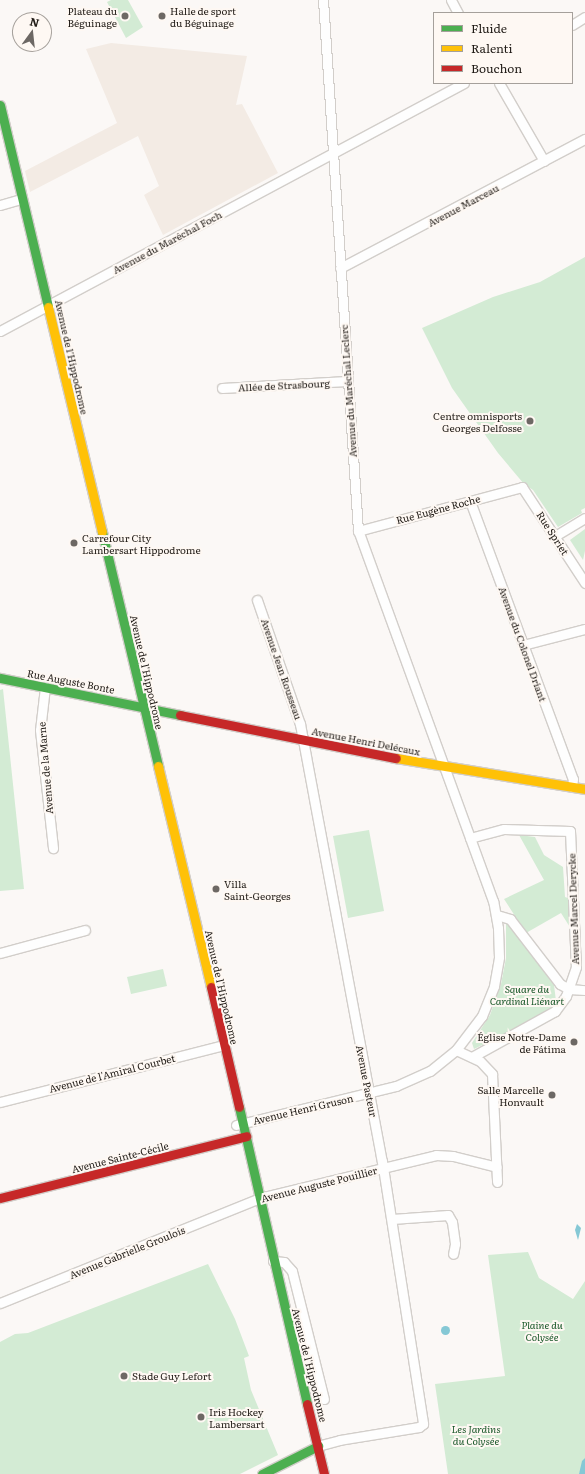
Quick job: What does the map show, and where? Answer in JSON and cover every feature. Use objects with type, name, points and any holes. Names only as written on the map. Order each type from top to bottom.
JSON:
[{"type":"main road","name":"Avenue de l'Hippodrome","points":[[0,105],[2,120],[239,1124],[270,1245],[324,1474]]},
{"type":"main road","name":"Avenue de l'Hippodrome","points":[[0,131],[46,307]]},
{"type":"main road","name":"Rue Auguste Bonte","points":[[0,678],[141,706]]},
{"type":"main road","name":"Avenue Henri Delécaux","points":[[141,706],[303,740],[444,766],[585,789]]},
{"type":"main road","name":"Avenue Sainte-Cécile","points":[[0,1198],[243,1137]]},
{"type":"main road","points":[[262,1474],[318,1446]]},
{"type":"street","name":"Avenue du Maréchal Leclerc","points":[[323,0],[358,531],[497,915]]},
{"type":"street","points":[[451,0],[457,12]]},
{"type":"street","points":[[573,23],[585,17]]},
{"type":"street","name":"Avenue du Maréchal Foch","points":[[0,331],[462,84]]},
{"type":"street","points":[[500,84],[544,161]]},
{"type":"street","name":"Avenue Marceau","points":[[340,268],[585,139]]},
{"type":"street","points":[[0,205],[17,200]]},
{"type":"street","name":"Allée de Strasbourg","points":[[222,388],[347,381]]},
{"type":"street","name":"Rue Eugène Roche","points":[[358,531],[519,487]]},
{"type":"street","name":"Rue Spriet","points":[[519,487],[526,490],[585,583]]},
{"type":"street","name":"Avenue du Colonel Driant","points":[[470,501],[573,779],[572,787]]},
{"type":"street","points":[[555,536],[585,518]]},
{"type":"street","name":"Avenue Jean Rousseau","points":[[258,600],[297,713],[303,740]]},
{"type":"street","points":[[523,645],[585,629]]},
{"type":"street","name":"Avenue de la Marne","points":[[45,688],[40,726],[53,848]]},
{"type":"street","name":"Avenue Pasteur","points":[[303,740],[370,1093],[392,1219],[423,1424],[419,1427],[340,1440],[318,1446]]},
{"type":"street","name":"Avenue Marcel Derycke","points":[[470,838],[504,830],[570,831],[576,967],[569,989],[563,1001],[550,1015],[472,1057]]},
{"type":"street","points":[[497,915],[510,919],[557,981],[569,989],[585,990]]},
{"type":"street","name":"Avenue Henri Gruson","points":[[239,1124],[370,1093],[417,1078],[443,1062],[456,1050],[478,1021],[492,991],[499,957],[497,915]]},
{"type":"street","points":[[0,953],[85,930]]},
{"type":"street","name":"Avenue de l'Amiral Courbet","points":[[0,1102],[221,1045]]},
{"type":"street","points":[[456,1050],[484,1064],[492,1074],[497,1182]]},
{"type":"street","name":"Avenue Auguste Pouillier","points":[[258,1199],[441,1155],[497,1167]]},
{"type":"street","name":"Avenue Gabrielle Groulois","points":[[0,1303],[258,1199]]},
{"type":"street","points":[[392,1219],[440,1214],[448,1215],[452,1222],[455,1244],[453,1254]]},
{"type":"street","name":"Avenue de l'Hippodrome","points":[[273,1261],[284,1262],[292,1271],[324,1399]]},
{"type":"shaded area","points":[[111,43],[247,56],[236,105],[242,104],[278,173],[163,235],[144,195],[159,186],[138,136],[30,192],[25,171],[117,123],[86,49]]},
{"type":"green space","name":"Plateau du Béguinage","points":[[111,0],[128,0],[143,27],[126,38],[107,2]]},
{"type":"green space","name":"Centre omnisports Georges Delfosse","points":[[585,257],[585,508],[581,510],[582,513],[558,527],[533,490],[524,484],[498,453],[452,388],[422,328],[493,297],[540,282]]},
{"type":"green space","points":[[585,529],[585,551],[583,560],[570,540]]},
{"type":"green space","points":[[3,689],[24,889],[0,891],[0,690]]},
{"type":"green space","points":[[369,830],[384,911],[348,918],[333,836]]},
{"type":"green space","points":[[519,835],[535,837],[544,855],[563,867],[565,897],[571,899],[573,932],[561,913],[526,933],[504,899],[544,880]]},
{"type":"green space","name":"Square du Cardinal Liénart","points":[[506,921],[554,985],[556,1001],[546,1014],[474,1049],[472,1043],[490,1015],[501,984],[506,958]]},
{"type":"green space","points":[[163,969],[167,986],[131,994],[127,977]]},
{"type":"green space","name":"Plaine du Colysée","points":[[528,1252],[539,1278],[573,1299],[585,1281],[585,1458],[579,1474],[448,1474],[435,1384],[505,1376],[488,1255]]},
{"type":"green space","name":"Stade Guy Lefort","points":[[208,1264],[235,1319],[249,1356],[244,1358],[251,1390],[278,1455],[240,1474],[0,1474],[0,1342],[15,1334],[28,1333]]},
{"type":"water","points":[[577,1224],[581,1228],[578,1240],[575,1230]]},
{"type":"water","points":[[445,1325],[450,1330],[445,1335],[440,1330]]},
{"type":"water","points":[[585,1458],[585,1474],[579,1474],[582,1461]]},
{"type":"traffic: fast","points":[[0,105],[48,307]]},
{"type":"traffic: fast","points":[[102,532],[158,766]]},
{"type":"traffic: fast","points":[[0,678],[180,715]]},
{"type":"traffic: fast","points":[[239,1107],[307,1404]]},
{"type":"traffic: fast","points":[[262,1474],[318,1446]]},
{"type":"traffic: slow","points":[[48,307],[102,532]]},
{"type":"traffic: slow","points":[[396,758],[585,789]]},
{"type":"traffic: slow","points":[[158,766],[211,987]]},
{"type":"traffic: jam","points":[[180,715],[396,758]]},
{"type":"traffic: jam","points":[[211,987],[239,1107]]},
{"type":"traffic: jam","points":[[0,1198],[246,1136]]},
{"type":"traffic: jam","points":[[307,1404],[324,1474]]},
{"type":"place","name":"Plateau du Béguinage","points":[[125,16]]},
{"type":"place","name":"Halle de sport du Béguinage","points":[[162,16]]},
{"type":"place","name":"Centre omnisports Georges Delfosse","points":[[530,421]]},
{"type":"place","name":"Carrefour City Lambersart Hippodrome","points":[[74,543]]},
{"type":"place","name":"Villa Saint-Georges","points":[[216,889]]},
{"type":"place","name":"Église Notre-Dame de Fátima","points":[[574,1042]]},
{"type":"place","name":"Salle Marcelle Honvault","points":[[552,1095]]},
{"type":"place","name":"Stade Guy Lefort","points":[[124,1376]]},
{"type":"place","name":"Iris Hockey Lambersart","points":[[201,1417]]},
{"type":"park label","name":"Les Jardins du Colysée","points":[[476,1434]]}]
